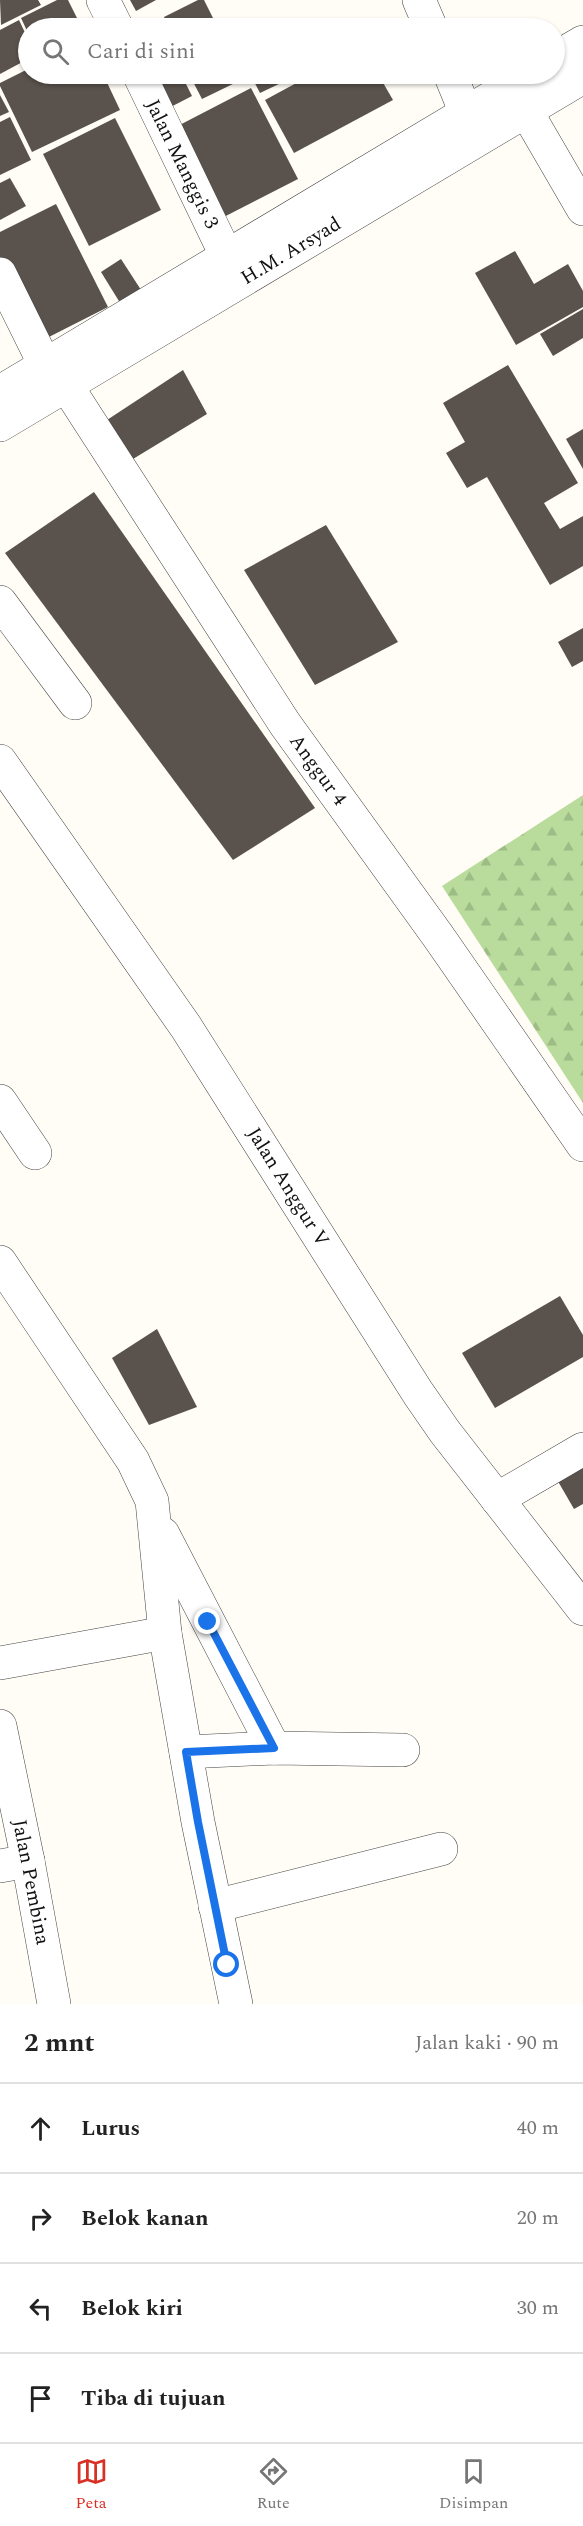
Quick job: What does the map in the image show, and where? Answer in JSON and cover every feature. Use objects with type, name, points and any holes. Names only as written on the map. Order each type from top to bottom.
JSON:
[{"type":"street","points":[[103,0],[112,18]]},
{"type":"street","points":[[419,0],[427,18]]},
{"type":"street","points":[[565,53],[583,42]]},
{"type":"street","name":"H.M. Arsyad","points":[[565,80],[583,76]]},
{"type":"street","name":"Jalan Manggis 3","points":[[143,84],[226,255]]},
{"type":"street","points":[[454,84],[466,112]]},
{"type":"street","name":"H.M. Arsyad","points":[[0,425],[55,375],[226,255],[466,112],[522,90],[548,84]]},
{"type":"street","points":[[522,90],[583,209]]},
{"type":"street","name":"H.M. Arsyad","points":[[0,392],[55,375],[522,90]]},
{"type":"street","name":"Anggur 4","points":[[0,274],[55,375],[285,724],[438,936],[583,1145]]},
{"type":"street","points":[[0,602],[75,703]]},
{"type":"street","name":"Jalan Anggur V","points":[[0,761],[186,1028],[418,1393],[583,1609]]},
{"type":"street","points":[[0,1101],[35,1153]]},
{"type":"street","points":[[0,1262],[133,1461],[147,1487],[154,1517],[165,1633],[215,1906],[236,2004]]},
{"type":"street","points":[[497,1499],[583,1449]]},
{"type":"street","points":[[154,1517],[274,1748]]},
{"type":"street","points":[[0,1663],[165,1633]]},
{"type":"street","name":"Jalan Pembina","points":[[0,1726],[14,1864],[54,2004]]},
{"type":"street","points":[[186,1752],[274,1748],[403,1750]]},
{"type":"street","points":[[215,1906],[441,1849]]},
{"type":"green space","points":[[583,795],[583,1103],[442,886]]},
{"type":"building","points":[[0,0],[38,0],[41,5],[1,25]]},
{"type":"building","points":[[57,0],[68,0],[77,18],[21,18]]},
{"type":"building","points":[[130,0],[156,0],[136,11]]},
{"type":"building","points":[[198,0],[204,0],[213,18],[164,18]]},
{"type":"building","points":[[18,21],[18,64],[0,74],[0,30]]},
{"type":"building","points":[[18,74],[18,84],[108,84],[120,110],[32,152],[0,83]]},
{"type":"building","points":[[157,84],[186,84],[192,96],[159,113]]},
{"type":"building","points":[[194,84],[233,84],[202,99]]},
{"type":"building","points":[[255,84],[279,84],[260,93]]},
{"type":"building","points":[[295,84],[384,84],[393,100],[294,153],[265,100]]},
{"type":"building","points":[[251,88],[298,179],[216,221],[170,130]]},
{"type":"building","points":[[0,95],[9,112],[0,116]]},
{"type":"building","points":[[10,117],[31,160],[0,175],[0,122]]},
{"type":"building","points":[[115,118],[161,210],[89,246],[43,154]]},
{"type":"building","points":[[10,178],[26,206],[0,220],[0,183]]},
{"type":"building","points":[[56,204],[108,307],[41,341],[0,261],[0,232]]},
{"type":"building","points":[[515,251],[534,284],[568,264],[583,291],[583,307],[516,345],[475,273]]},
{"type":"building","points":[[121,259],[143,293],[122,306],[101,272]]},
{"type":"building","points":[[583,309],[583,338],[553,356],[540,334]]},
{"type":"building","points":[[508,365],[578,483],[544,503],[560,529],[583,516],[583,566],[550,585],[487,477],[467,488],[446,453],[465,442],[443,403]]},
{"type":"building","points":[[183,370],[207,414],[133,459],[107,420]]},
{"type":"building","points":[[583,429],[583,469],[566,439]]},
{"type":"building","points":[[94,492],[315,808],[233,860],[5,553]]},
{"type":"building","points":[[326,525],[398,642],[315,685],[244,570]]},
{"type":"building","points":[[583,628],[583,661],[572,667],[558,642]]},
{"type":"building","points":[[560,1296],[583,1335],[583,1357],[495,1408],[462,1353]]},
{"type":"building","points":[[157,1329],[197,1407],[149,1425],[112,1358]]},
{"type":"building","points":[[583,1455],[583,1504],[574,1509],[552,1471]]},
{"type":"route","points":[[208,1622],[274,1748],[186,1752],[227,1965]]}]
